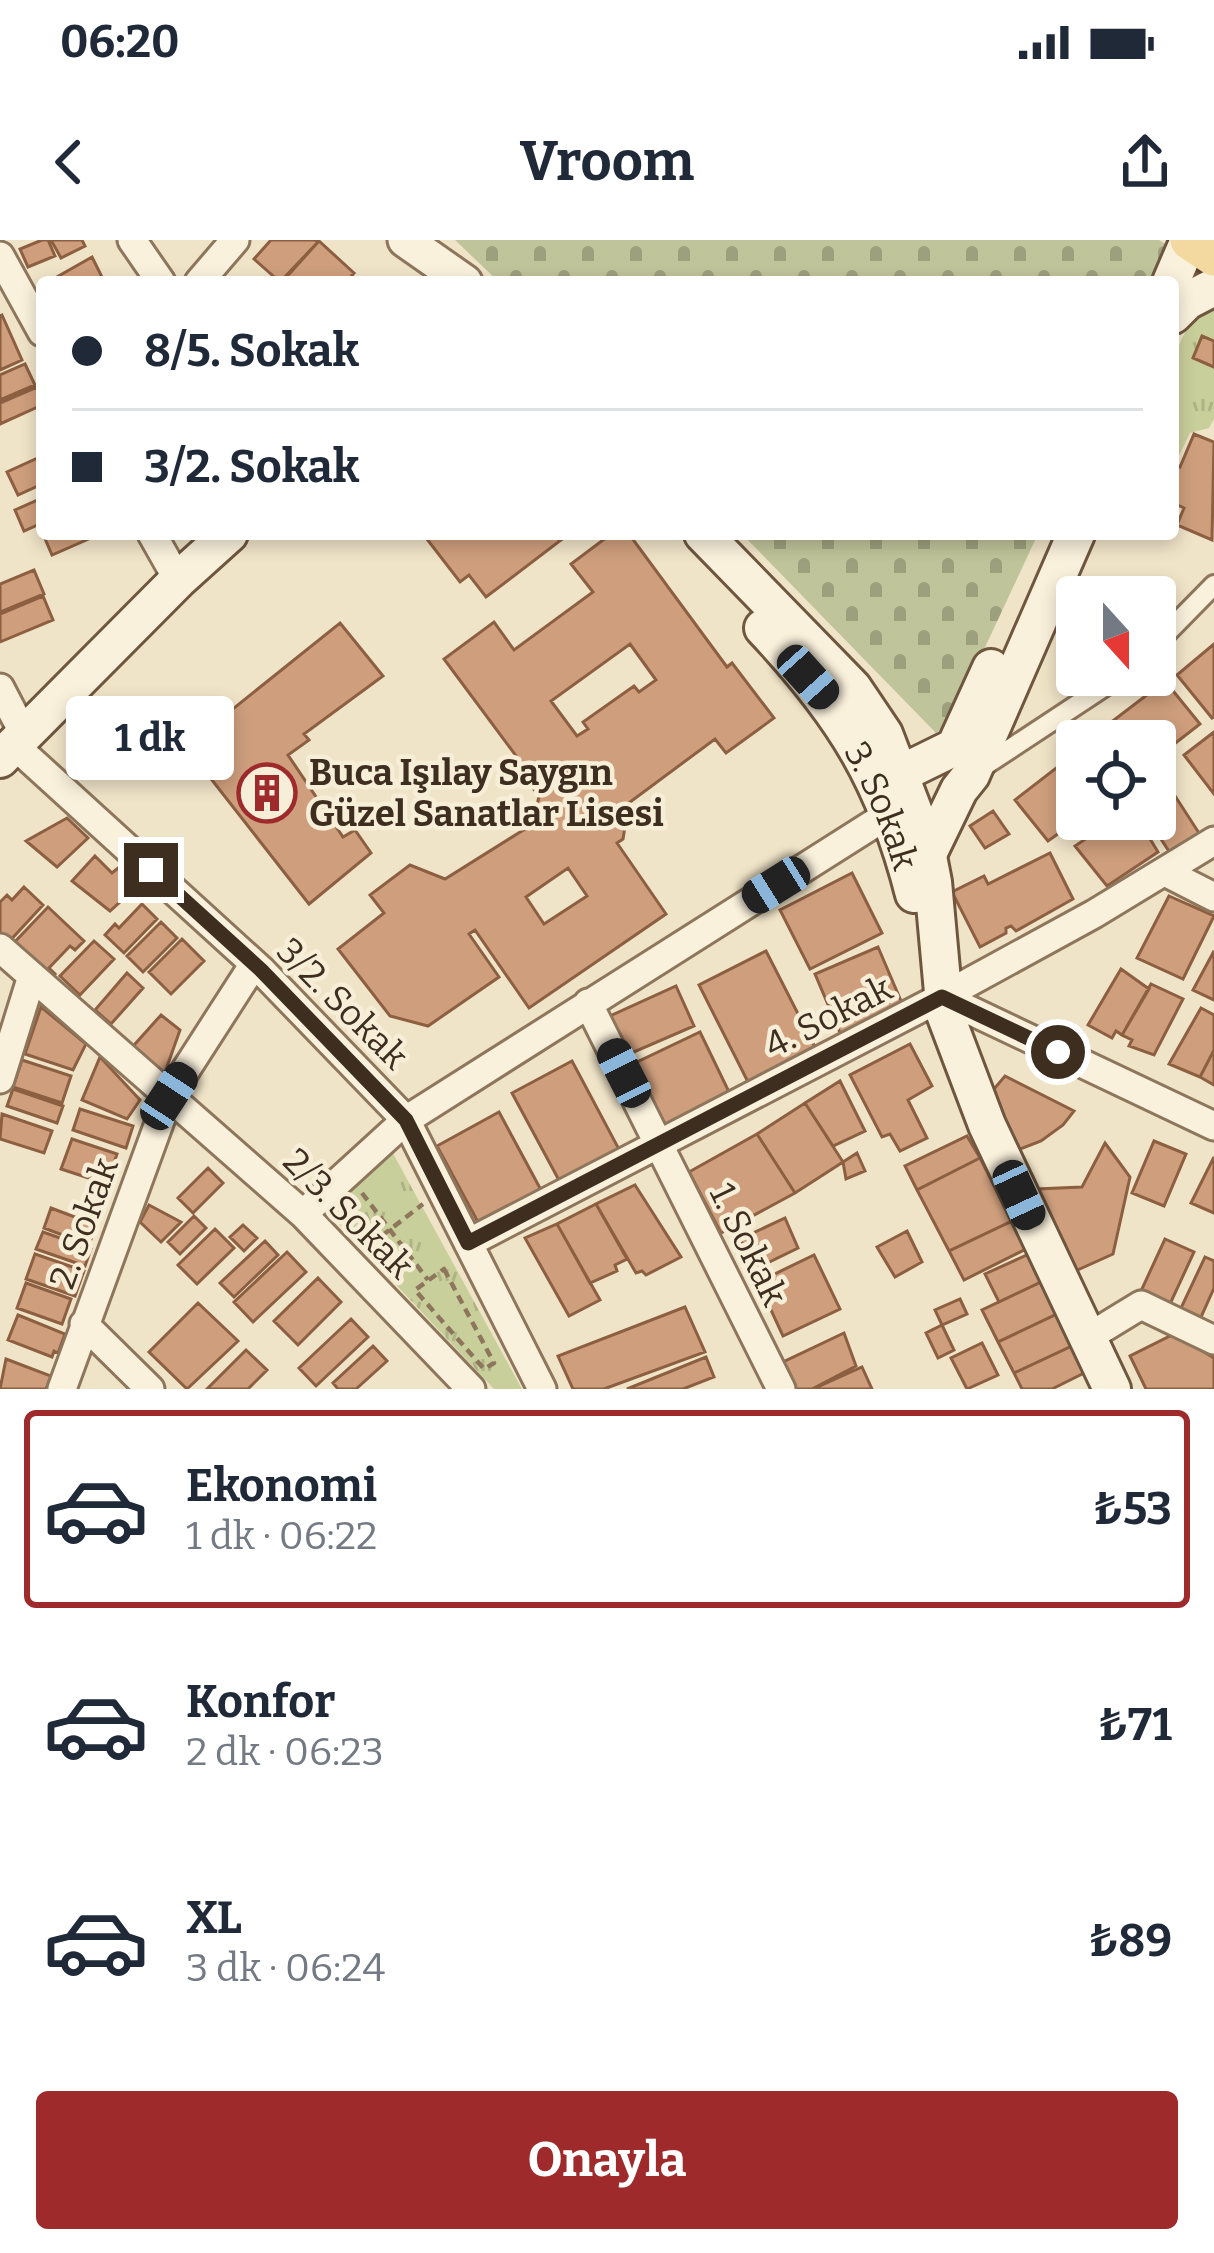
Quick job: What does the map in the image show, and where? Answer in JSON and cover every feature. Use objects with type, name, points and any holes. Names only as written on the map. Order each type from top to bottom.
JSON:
[{"type":"main road","points":[[1174,276],[1190,240],[1214,256]]},
{"type":"main road","points":[[1179,309],[1214,287]]},
{"type":"main road","points":[[13,746],[223,540]]},
{"type":"main road","name":"3. Sokak","points":[[680,540],[831,703],[871,770],[987,1125],[1112,1389]]},
{"type":"main road","name":"3. Sokak","points":[[709,540],[853,688],[884,734],[928,854],[942,997]]},
{"type":"main road","points":[[889,814],[889,792],[902,773],[955,747],[1050,540]]},
{"type":"main road","points":[[928,854],[971,775],[1073,540]]},
{"type":"street","points":[[131,240],[157,276]]},
{"type":"street","points":[[204,276],[235,240]]},
{"type":"street","points":[[405,240],[456,276]]},
{"type":"street","points":[[0,256],[36,321]]},
{"type":"street","points":[[155,540],[178,580]]},
{"type":"street","points":[[1176,624],[1214,585]]},
{"type":"street","name":"3/2. Sokak","points":[[0,688],[13,746],[254,964],[406,1120]]},
{"type":"street","points":[[971,775],[1090,696]]},
{"type":"street","points":[[303,1214],[406,1120],[889,814]]},
{"type":"street","name":"4. Sokak","points":[[468,1243],[942,997],[1214,841]]},
{"type":"street","points":[[1165,872],[1214,897]]},
{"type":"street","name":"2/3. Sokak","points":[[0,949],[303,1214],[472,1389]]},
{"type":"street","name":"2. Sokak","points":[[62,1389],[169,1096],[254,964]]},
{"type":"street","points":[[0,1078],[32,976]]},
{"type":"street","points":[[942,997],[1214,1126]]},
{"type":"street","name":"1. Sokak","points":[[588,1003],[781,1389]]},
{"type":"street","name":"2/3. Sokak","points":[[406,1120],[542,1389]]},
{"type":"street","points":[[1087,1338],[1141,1305],[1214,1340]]},
{"type":"street","points":[[85,1324],[150,1389]]},
{"type":"path","points":[[347,1175],[428,1280]]},
{"type":"path","points":[[350,1262],[442,1190]]},
{"type":"path","points":[[444,1269],[494,1363],[484,1369],[416,1290],[428,1280],[444,1269]]},
{"type":"green space","points":[[455,240],[1159,240],[1176,251],[1164,276],[493,276]]},
{"type":"green space","points":[[1214,304],[1214,419],[1209,428],[1190,433],[1179,456],[1179,347],[1196,318]]},
{"type":"green space","points":[[748,540],[1035,540],[951,720],[936,733]]},
{"type":"green space","points":[[390,1148],[522,1389],[494,1389],[324,1208]]},
{"type":"building","points":[[48,240],[55,256],[28,267],[20,249]]},
{"type":"building","points":[[51,240],[82,240],[85,246],[61,258]]},
{"type":"building","points":[[271,240],[318,242],[286,276],[273,276],[254,259]]},
{"type":"building","points":[[319,241],[354,273],[351,276],[287,276]]},
{"type":"building","points":[[92,257],[102,276],[59,276]]},
{"type":"building","points":[[0,316],[22,360],[0,370]]},
{"type":"building","points":[[1202,336],[1214,341],[1214,367],[1193,358]]},
{"type":"building","points":[[25,364],[35,385],[0,400],[0,375]]},
{"type":"building","points":[[36,387],[36,408],[0,424],[0,403]]},
{"type":"building","points":[[1194,434],[1214,442],[1212,540],[1179,526],[1184,508],[1179,506],[1180,467]]},
{"type":"building","points":[[36,459],[36,487],[18,495],[7,472]]},
{"type":"building","points":[[36,501],[36,526],[24,531],[15,510]]},
{"type":"building","points":[[46,540],[86,540],[52,555]]},
{"type":"building","points":[[428,540],[561,540],[486,597],[469,575],[460,582]]},
{"type":"building","points":[[603,540],[633,540],[727,667],[732,663],[774,718],[726,753],[715,739],[622,808],[627,814],[623,839],[617,843],[666,914],[529,1008],[475,930],[469,934],[499,977],[428,1026],[390,1016],[338,949],[384,913],[370,895],[410,865],[445,879],[533,824],[539,796],[526,779],[531,776],[444,659],[494,622],[514,650],[593,592],[571,564]],"holes":[[[630,644],[656,680],[639,692],[634,686],[583,722],[588,729],[577,736],[551,701]],[[568,868],[587,896],[544,924],[526,897]]]},
{"type":"building","points":[[34,570],[44,594],[0,612],[0,584]]},
{"type":"building","points":[[43,596],[53,620],[0,642],[0,614]]},
{"type":"building","name":"Buca Işılay Saygın Güzel Sanatlar Lisesi","points":[[340,623],[383,676],[304,734],[309,740],[288,755],[343,837],[355,830],[371,853],[309,904],[190,752],[193,741]]},
{"type":"building","points":[[1214,644],[1214,717],[1212,718],[1177,675]]},
{"type":"building","points":[[1176,695],[1200,724],[1176,743],[1176,720],[1114,720],[1145,696]]},
{"type":"building","points":[[1214,732],[1214,794],[1184,755]]},
{"type":"building","points":[[1056,768],[1056,835],[1048,841],[1015,800]]},
{"type":"building","points":[[1176,797],[1199,833],[1170,853],[1162,840],[1176,840]]},
{"type":"building","points":[[993,811],[1009,834],[985,848],[970,826]]},
{"type":"building","points":[[67,818],[88,838],[57,867],[26,841]]},
{"type":"building","points":[[1084,840],[1151,840],[1158,852],[1107,886],[1075,846]]},
{"type":"building","points":[[1050,853],[1073,899],[1016,931],[1006,928],[1006,933],[980,947],[952,892],[984,876],[988,884]]},
{"type":"building","points":[[95,856],[112,873],[123,864],[141,883],[110,911],[72,881]]},
{"type":"building","points":[[852,873],[882,933],[810,969],[780,910]]},
{"type":"building","points":[[24,887],[43,905],[5,946],[0,941],[0,902],[7,895],[12,900]]},
{"type":"building","points":[[1169,896],[1214,916],[1183,979],[1137,958]]},
{"type":"building","points":[[142,904],[157,919],[124,953],[105,935],[115,924],[119,928]]},
{"type":"building","points":[[48,907],[84,941],[75,950],[70,946],[49,968],[55,974],[46,983],[9,948]]},
{"type":"building","points":[[161,922],[177,938],[143,972],[127,956]]},
{"type":"building","points":[[182,939],[204,961],[171,994],[149,972]]},
{"type":"building","points":[[94,941],[114,959],[80,995],[60,976]]},
{"type":"building","points":[[878,947],[904,1008],[841,1035],[815,974]]},
{"type":"building","points":[[766,951],[817,1051],[750,1086],[699,985]]},
{"type":"building","points":[[1214,951],[1214,1000],[1193,990]]},
{"type":"building","points":[[1121,969],[1149,989],[1122,1035],[1116,1031],[1112,1038],[1088,1025]]},
{"type":"building","points":[[127,973],[143,988],[111,1024],[95,1010]]},
{"type":"building","points":[[1151,984],[1183,999],[1154,1055],[1129,1046],[1132,1040],[1122,1035]]},
{"type":"building","points":[[676,986],[694,1026],[627,1055],[610,1016]]},
{"type":"building","points":[[41,1007],[86,1044],[73,1070],[25,1054]]},
{"type":"building","points":[[1201,1008],[1214,1015],[1214,1050],[1200,1077],[1169,1064]]},
{"type":"building","points":[[161,1015],[180,1030],[164,1075],[127,1053]]},
{"type":"building","points":[[700,1032],[731,1096],[666,1128],[635,1063]]},
{"type":"building","points":[[910,1044],[932,1086],[908,1100],[927,1138],[900,1151],[890,1134],[882,1137],[850,1075]]},
{"type":"building","points":[[1214,1050],[1214,1085],[1200,1077]]},
{"type":"building","points":[[100,1057],[140,1100],[127,1119],[82,1100]]},
{"type":"building","points":[[22,1060],[71,1076],[62,1103],[13,1087]]},
{"type":"building","points":[[572,1061],[621,1153],[561,1184],[512,1093]]},
{"type":"building","points":[[1005,1076],[1074,1111],[1041,1141],[1010,1153],[988,1096]]},
{"type":"building","points":[[840,1081],[865,1131],[833,1146],[805,1103]]},
{"type":"building","points":[[13,1089],[63,1106],[57,1123],[7,1106]]},
{"type":"building","points":[[805,1103],[843,1162],[795,1193],[757,1134]]},
{"type":"building","points":[[80,1109],[133,1126],[126,1148],[73,1130]]},
{"type":"building","points":[[499,1112],[541,1190],[479,1224],[437,1146]]},
{"type":"building","points":[[2,1114],[52,1131],[44,1153],[0,1139]]},
{"type":"building","points":[[757,1134],[795,1193],[721,1233],[689,1172]]},
{"type":"building","points":[[967,1136],[980,1158],[917,1190],[905,1166]]},
{"type":"building","points":[[72,1139],[117,1154],[107,1184],[61,1169]]},
{"type":"building","points":[[1154,1141],[1186,1154],[1164,1206],[1132,1193]]},
{"type":"building","points":[[1105,1143],[1130,1177],[1113,1254],[1073,1272],[1037,1189],[1082,1187]]},
{"type":"building","points":[[857,1153],[865,1171],[846,1179],[843,1162]]},
{"type":"building","points":[[1214,1157],[1214,1213],[1191,1203]]},
{"type":"building","points":[[980,1158],[1012,1221],[949,1251],[917,1190]]},
{"type":"building","points":[[208,1168],[223,1183],[193,1213],[178,1198]]},
{"type":"building","points":[[635,1185],[681,1257],[646,1275],[636,1273],[596,1204]]},
{"type":"building","points":[[596,1204],[627,1259],[615,1265],[617,1271],[590,1283],[557,1224]]},
{"type":"building","points":[[149,1205],[181,1222],[161,1242],[140,1222]]},
{"type":"building","points":[[51,1208],[96,1225],[89,1245],[44,1228]]},
{"type":"building","points":[[194,1216],[206,1228],[180,1254],[168,1242]]},
{"type":"building","points":[[785,1218],[798,1248],[755,1269],[740,1239]]},
{"type":"building","points":[[1012,1221],[1026,1249],[964,1280],[949,1251]]},
{"type":"building","points":[[557,1224],[600,1300],[569,1316],[525,1238]]},
{"type":"building","points":[[243,1225],[257,1238],[244,1251],[230,1237]]},
{"type":"building","points":[[215,1229],[234,1248],[197,1284],[178,1265]]},
{"type":"building","points":[[907,1231],[922,1262],[895,1277],[877,1247]]},
{"type":"building","points":[[43,1232],[91,1249],[85,1266],[36,1249]]},
{"type":"building","points":[[1165,1239],[1194,1252],[1170,1304],[1141,1291]]},
{"type":"building","points":[[265,1241],[278,1255],[234,1297],[220,1283]]},
{"type":"building","points":[[287,1252],[306,1272],[253,1322],[234,1302]]},
{"type":"building","points":[[35,1254],[84,1271],[75,1296],[26,1279]]},
{"type":"building","points":[[1029,1254],[1043,1281],[999,1302],[985,1274]]},
{"type":"building","points":[[814,1255],[840,1309],[783,1336],[758,1282]]},
{"type":"building","points":[[1205,1257],[1214,1261],[1214,1288],[1201,1317],[1181,1308]]},
{"type":"building","points":[[318,1278],[341,1302],[298,1345],[274,1321]]},
{"type":"building","points":[[1043,1281],[1059,1313],[998,1342],[982,1310]]},
{"type":"building","points":[[26,1283],[71,1299],[62,1324],[17,1308]]},
{"type":"building","points":[[960,1299],[967,1314],[942,1325],[935,1310]]},
{"type":"building","points":[[198,1303],[238,1341],[187,1389],[149,1352]]},
{"type":"building","points":[[685,1307],[705,1352],[604,1389],[573,1389],[558,1356]]},
{"type":"building","points":[[1059,1313],[1074,1345],[1014,1373],[998,1342]]},
{"type":"building","points":[[18,1315],[65,1334],[58,1353],[54,1351],[52,1357],[8,1340]]},
{"type":"building","points":[[351,1319],[368,1337],[316,1386],[299,1368]]},
{"type":"building","points":[[942,1325],[954,1350],[938,1358],[926,1333]]},
{"type":"building","points":[[844,1333],[856,1366],[812,1389],[795,1389],[781,1363]]},
{"type":"building","points":[[1174,1334],[1214,1358],[1214,1389],[1146,1389],[1130,1356]]},
{"type":"building","points":[[982,1343],[998,1375],[967,1389],[951,1358]]},
{"type":"building","points":[[1074,1345],[1086,1372],[1052,1389],[1022,1389],[1014,1373]]},
{"type":"building","points":[[373,1346],[387,1361],[356,1389],[338,1389],[333,1383]]},
{"type":"building","points":[[246,1350],[267,1370],[248,1389],[207,1389]]},
{"type":"building","points":[[706,1357],[714,1377],[683,1389],[627,1389]]},
{"type":"building","points":[[6,1359],[51,1376],[46,1389],[0,1389]]},
{"type":"building","points":[[862,1367],[872,1389],[813,1389]]},
{"type":"place","name":"Buca Işılay Saygın Güzel Sanatlar Lisesi","points":[[267,793]]},
{"type":"route","points":[[151,870],[261,970],[406,1120],[468,1243],[942,997],[1058,1052]]}]
